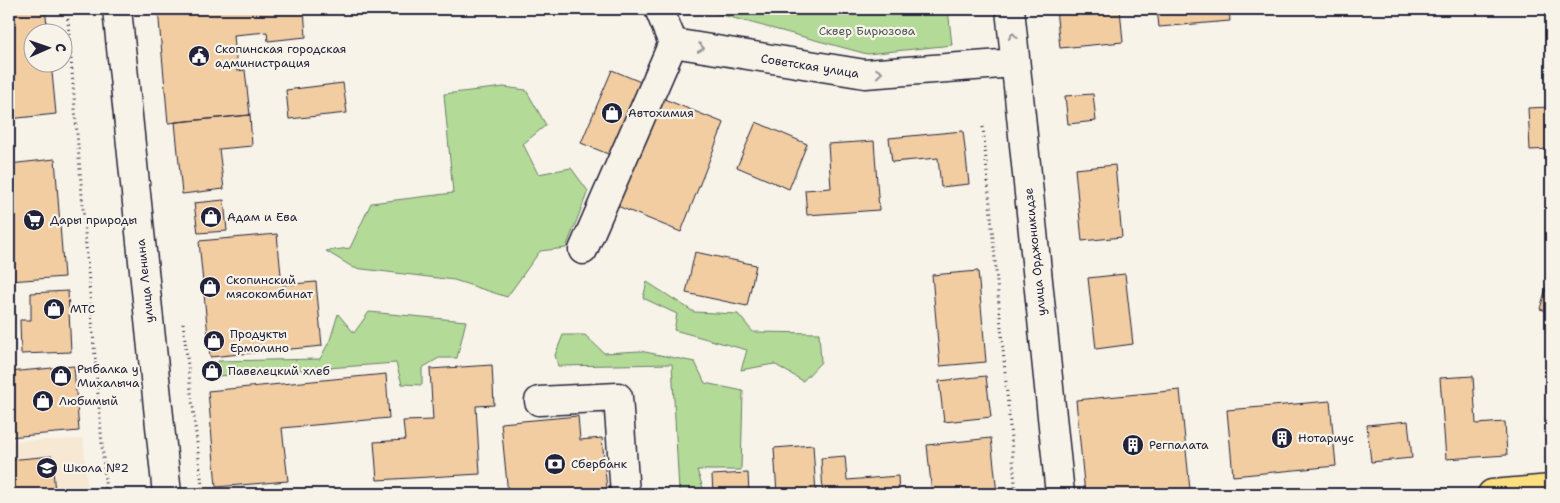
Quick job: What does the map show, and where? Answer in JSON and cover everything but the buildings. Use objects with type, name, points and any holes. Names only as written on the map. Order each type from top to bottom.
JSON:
[{"type":"main road","points":[[1492,494],[1551,489]]},
{"type":"street","name":"улица Ленина","points":[[116,9],[167,494]]},
{"type":"street","points":[[583,250],[673,43],[659,9]]},
{"type":"street","name":"улица Орджоникидзе","points":[[1010,9],[1060,494]]},
{"type":"street","name":"Советская улица","points":[[673,43],[864,74],[1015,64]]},
{"type":"street","points":[[539,401],[618,397],[625,494]]},
{"type":"path","points":[[67,9],[106,494]]},
{"type":"path","points":[[983,127],[1016,494]]},
{"type":"shaded area","name":"Школа №2","points":[[83,439],[88,494],[9,494],[9,441]]},
{"type":"green space","name":"Сквер Бирюзова","points":[[700,9],[948,9],[952,45],[867,54]]},
{"type":"green space","points":[[504,87],[526,90],[546,125],[523,144],[538,174],[571,168],[588,191],[566,248],[540,251],[507,297],[454,280],[354,268],[326,251],[350,248],[371,203],[453,193],[444,94]]},
{"type":"green space","points":[[647,282],[694,312],[738,314],[753,332],[819,333],[821,362],[803,381],[774,364],[741,370],[747,350],[674,330],[677,314],[643,298]]},
{"type":"green space","points":[[369,312],[466,321],[457,358],[439,358],[422,368],[422,385],[402,384],[396,363],[218,376],[218,361],[320,359],[330,340],[338,314],[354,333]]},
{"type":"green space","points":[[563,335],[585,335],[604,353],[640,351],[695,362],[705,383],[743,391],[741,470],[697,470],[704,491],[679,491],[672,364],[558,366],[555,355]]},
{"type":"place","name":"Скопинская городская администрация","points":[[199,56]]},
{"type":"place","name":"Автохимия","points":[[612,113]]},
{"type":"place","name":"Адам и Ева","points":[[211,217]]},
{"type":"place","name":"Дары природы","points":[[34,220]]},
{"type":"place","name":"Скопинский мясокомбинат","points":[[210,287]]},
{"type":"place","name":"МТС","points":[[54,309]]},
{"type":"place","name":"Продукты Ермолино","points":[[214,341]]},
{"type":"place","name":"Павелецкий хлеб","points":[[212,371]]},
{"type":"place","name":"Рыбалка у Михалыча","points":[[61,376]]},
{"type":"place","name":"Любимый","points":[[43,401]]},
{"type":"place","name":"Нотариус","points":[[1282,438]]},
{"type":"place","name":"Регпалата","points":[[1133,445]]},
{"type":"place","name":"Сбербанк","points":[[555,464]]},
{"type":"place","name":"Школа №2","points":[[47,468]]}]
